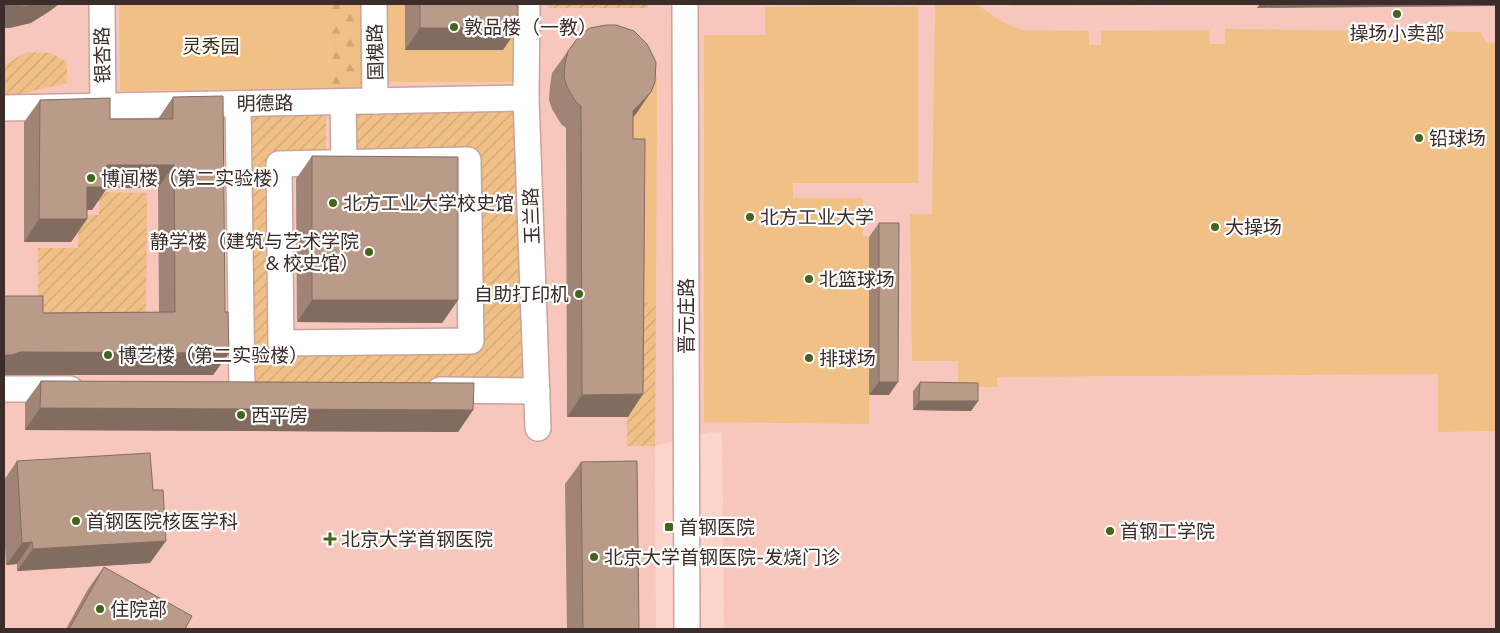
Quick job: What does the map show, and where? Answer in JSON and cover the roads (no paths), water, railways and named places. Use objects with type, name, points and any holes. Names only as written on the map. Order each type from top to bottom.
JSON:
[{"type":"street","name":"银杏路","points":[[102,4],[103,107]]},
{"type":"street","name":"国槐路","points":[[374,4],[375,101]]},
{"type":"street","name":"玉兰路","points":[[527,4],[526,98],[538,428]]},
{"type":"street","name":"晋元庄路","points":[[686,4],[687,629]]},
{"type":"street","name":"明德路","points":[[4,108],[526,98]]},
{"type":"street","points":[[343,102],[344,162]]},
{"type":"street","points":[[238,104],[242,389]]},
{"type":"street","points":[[468,160],[471,341],[281,343],[279,164],[344,162],[468,160]]},
{"type":"street","points":[[4,389],[91,389]]},
{"type":"street","points":[[414,390],[537,391]]},
{"type":"place","name":"操场小卖部","points":[[1397,14]]},
{"type":"place","name":"敦品楼（一教）","points":[[454,27]]},
{"type":"place","name":"铅球场","points":[[1419,138]]},
{"type":"place","name":"博闻楼（第二实验楼）","points":[[91,178]]},
{"type":"place","name":"北方工业大学校史馆","points":[[333,203]]},
{"type":"place","name":"北方工业大学","points":[[750,217]]},
{"type":"place","name":"大操场","points":[[1215,227]]},
{"type":"place","name":"静学楼（建筑与艺术学院 & 校史馆）","points":[[369,252]]},
{"type":"place","name":"北篮球场","points":[[809,279]]},
{"type":"place","name":"自助打印机","points":[[579,294]]},
{"type":"place","name":"博艺楼（第二实验楼）","points":[[108,355]]},
{"type":"place","name":"排球场","points":[[809,358]]},
{"type":"place","name":"西平房","points":[[241,415]]},
{"type":"place","name":"首钢医院核医学科","points":[[76,521]]},
{"type":"place","name":"首钢医院","points":[[669,527]]},
{"type":"place","name":"首钢工学院","points":[[1110,531]]},
{"type":"place","name":"北京大学首钢医院","points":[[330,539]]},
{"type":"place","name":"北京大学首钢医院-发烧门诊","points":[[594,557]]},
{"type":"place","name":"住院部","points":[[100,609]]},
{"type":"park label","name":"灵秀园","points":[[211,46]]}]
